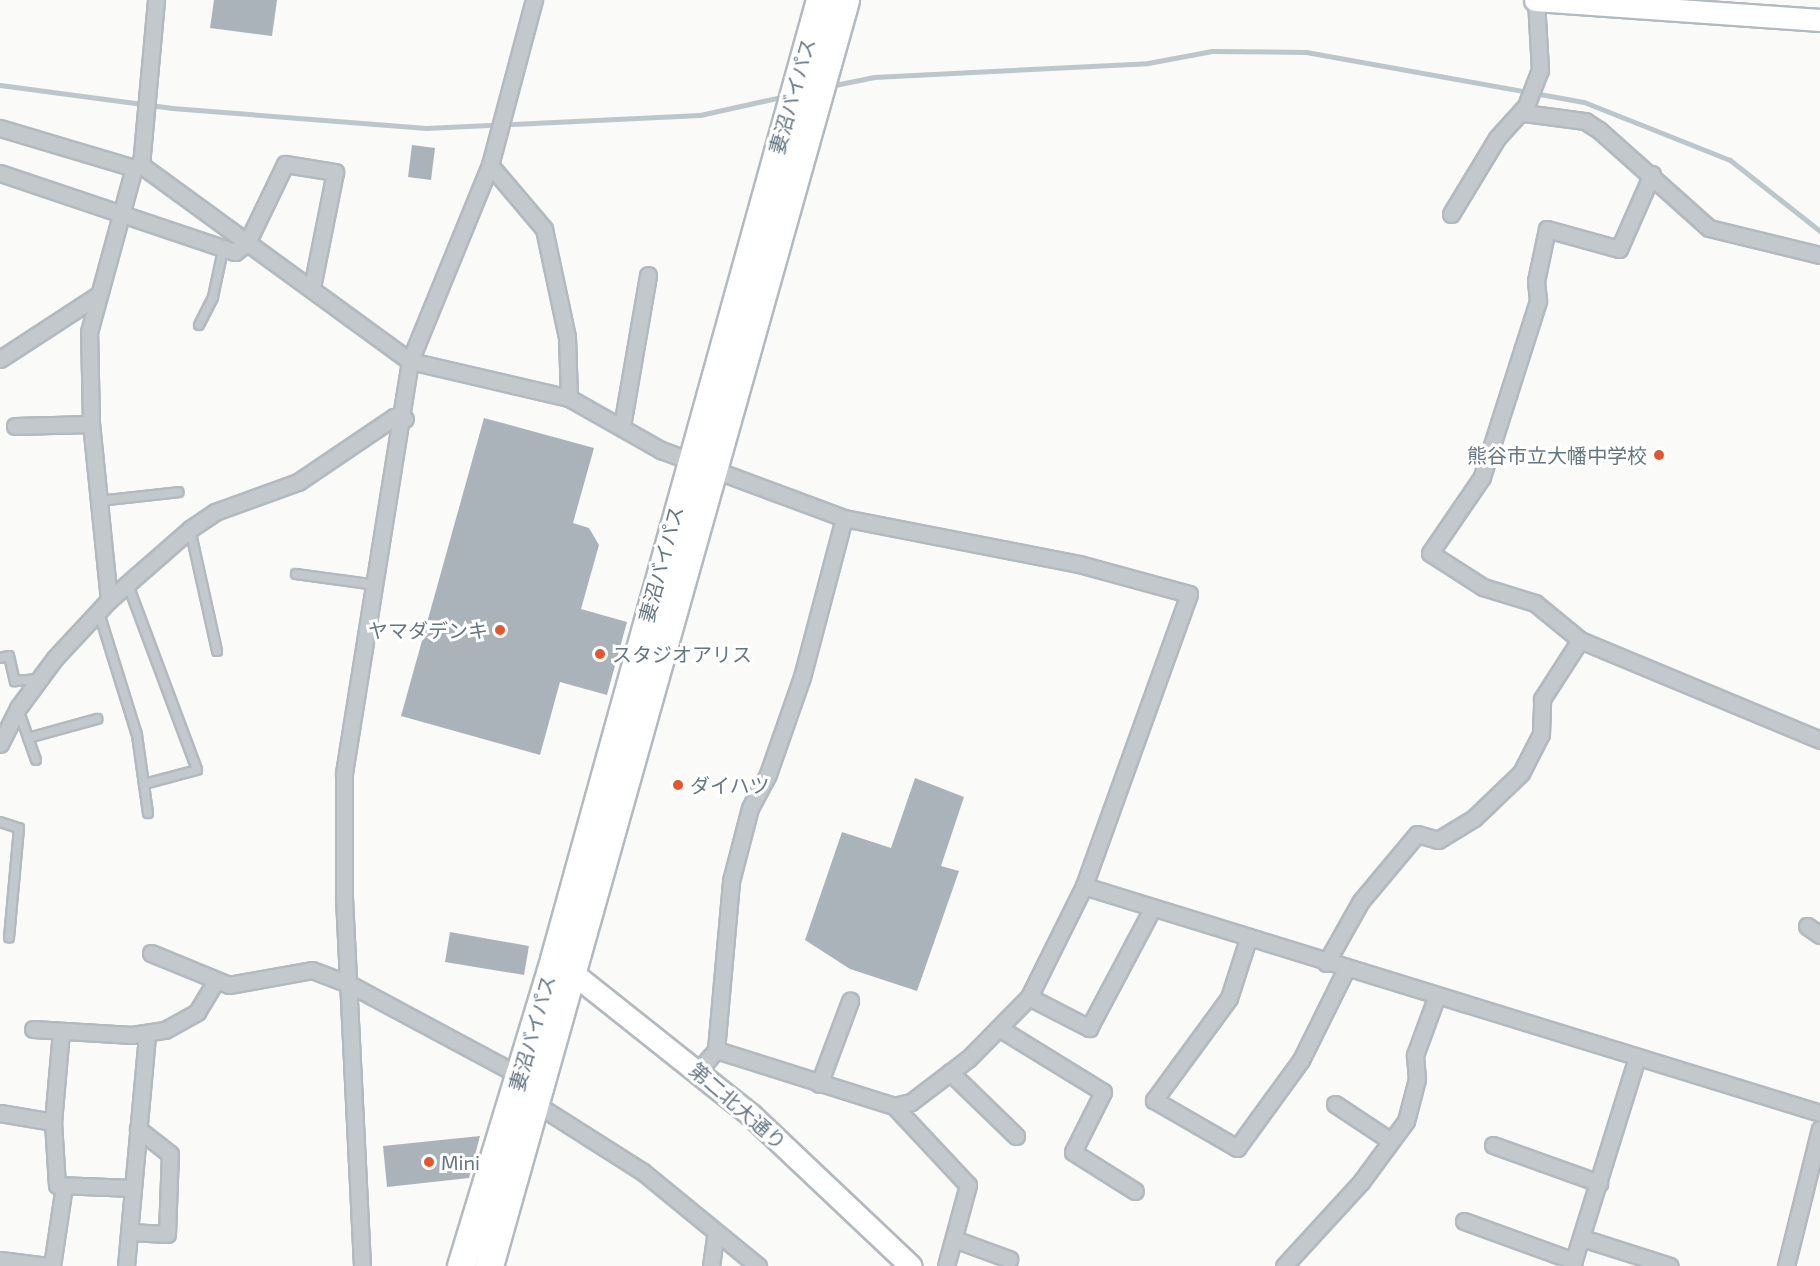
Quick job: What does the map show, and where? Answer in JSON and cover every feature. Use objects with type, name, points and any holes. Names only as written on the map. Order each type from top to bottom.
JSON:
[{"type":"highway","name":"妻沼バイパス","points":[[461,1266],[519,1075],[564,966],[716,470],[798,121],[820,0]]},
{"type":"highway","name":"妻沼バイパス","points":[[489,1266],[536,1104],[564,966],[689,461],[798,121],[845,0]]},
{"type":"street","points":[[110,600],[98,501],[92,424],[89,332],[137,166],[145,116],[156,0]]},
{"type":"street","points":[[362,1266],[349,984],[344,773],[405,419],[410,361],[490,165],[534,0]]},
{"type":"street","points":[[1451,213],[1497,138],[1525,110],[1540,70],[1535,0],[1820,20]]},
{"type":"street","points":[[1525,110],[1585,121],[1652,174],[1709,228],[1820,255]]},
{"type":"street","points":[[0,128],[137,166],[312,287],[410,361],[569,398],[689,461],[844,518],[1079,564],[1189,594],[1084,886],[1029,997],[999,1028],[951,1072],[911,1102],[894,1106],[716,1050]]},
{"type":"street","points":[[0,173],[121,217],[235,252],[247,243],[285,164],[335,172],[312,287]]},
{"type":"street","points":[[490,165],[544,229],[567,337],[569,398]]},
{"type":"street","points":[[1652,174],[1619,249],[1547,229],[1536,281],[1538,301],[1482,477],[1430,553],[1483,587],[1535,603],[1580,640],[1820,740]]},
{"type":"street","points":[[622,426],[648,275]]},
{"type":"street","points":[[0,359],[98,295]]},
{"type":"street","points":[[0,744],[18,708],[40,679],[110,600],[190,529],[215,512],[298,482],[394,417],[405,419]]},
{"type":"street","points":[[15,426],[92,424]]},
{"type":"street","points":[[698,1071],[716,1050],[731,882],[750,808],[768,774],[802,677],[844,518]]},
{"type":"street","points":[[1326,963],[1361,901],[1417,834],[1438,840],[1474,818],[1521,773],[1541,734],[1542,699],[1580,640]]},
{"type":"street","points":[[1084,886],[1636,1061],[1820,1113]]},
{"type":"street","points":[[1029,997],[1089,1028],[1152,909]]},
{"type":"street","points":[[1248,939],[1229,998],[1154,1100],[1237,1148],[1300,1060],[1346,969]]},
{"type":"street","points":[[151,953],[229,986],[312,970],[349,984],[519,1075]]},
{"type":"street","name":"第二北大通り","points":[[564,966],[698,1071],[911,1266]]},
{"type":"street","points":[[33,1029],[147,1033],[165,1030],[197,1012],[216,980]]},
{"type":"street","points":[[1284,1266],[1391,1141],[1406,1120],[1417,1079],[1415,1055],[1436,998]]},
{"type":"street","points":[[819,1084],[850,1001]]},
{"type":"street","points":[[999,1028],[1103,1092],[1073,1152],[1135,1191]]},
{"type":"street","points":[[60,1031],[53,1122],[57,1185],[133,1188]]},
{"type":"street","points":[[126,1266],[147,1033]]},
{"type":"street","points":[[1464,1221],[1573,1263],[1636,1061]]},
{"type":"street","points":[[951,1072],[1016,1136]]},
{"type":"street","points":[[536,1104],[643,1172],[758,1266]]},
{"type":"street","points":[[1335,1104],[1391,1141]]},
{"type":"street","points":[[894,1106],[968,1185],[946,1266]]},
{"type":"street","points":[[0,1113],[53,1122]]},
{"type":"street","points":[[129,1232],[168,1234],[170,1154],[138,1129]]},
{"type":"street","points":[[1786,1266],[1820,1129]]},
{"type":"street","points":[[1493,1145],[1599,1183]]},
{"type":"street","points":[[0,1260],[50,1266],[64,1186]]},
{"type":"street","points":[[711,1266],[716,1232]]},
{"type":"street","points":[[1582,1238],[1670,1266]]},
{"type":"street","points":[[954,1239],[1009,1259]]},
{"type":"lane","points":[[199,325],[223,250]]},
{"type":"lane","points":[[98,501],[178,492]]},
{"type":"lane","points":[[190,529],[217,651]]},
{"type":"lane","points":[[296,574],[377,585]]},
{"type":"lane","points":[[128,585],[197,770],[144,784]]},
{"type":"lane","points":[[99,613],[137,735],[148,813]]},
{"type":"lane","points":[[0,658],[9,656],[15,681],[40,679]]},
{"type":"lane","points":[[18,708],[36,760]]},
{"type":"lane","points":[[28,738],[97,719]]},
{"type":"lane","points":[[0,822],[18,828],[9,938]]},
{"type":"building","points":[[214,0],[277,0],[272,36],[210,28]]},
{"type":"building","points":[[412,145],[435,148],[431,180],[408,177]]},
{"type":"building","name":"ヤマダデンキ","points":[[484,418],[594,448],[573,523],[589,528],[599,545],[581,609],[627,622],[607,695],[560,682],[540,755],[401,716]]},
{"type":"building","points":[[915,778],[964,797],[941,866],[959,871],[917,991],[850,969],[805,940],[842,832],[891,848]]},
{"type":"building","points":[[450,932],[529,946],[524,975],[445,962]]},
{"type":"building","name":"Mini","points":[[480,1136],[469,1178],[387,1187],[383,1146]]},
{"type":"waterway","points":[[830,86],[874,77],[1148,63],[1212,51],[1306,52],[1584,102],[1730,160],[1820,231]]},
{"type":"waterway","points":[[0,85],[172,108],[426,128],[700,115],[786,96]]},
{"type":"place","name":"熊谷市立大幡中学校","points":[[1659,455]]},
{"type":"place","name":"ヤマダデンキ","points":[[500,630]]},
{"type":"place","name":"スタジオアリス","points":[[600,654]]},
{"type":"place","name":"ダイハツ","points":[[678,785]]},
{"type":"place","name":"Mini","points":[[429,1162]]}]
